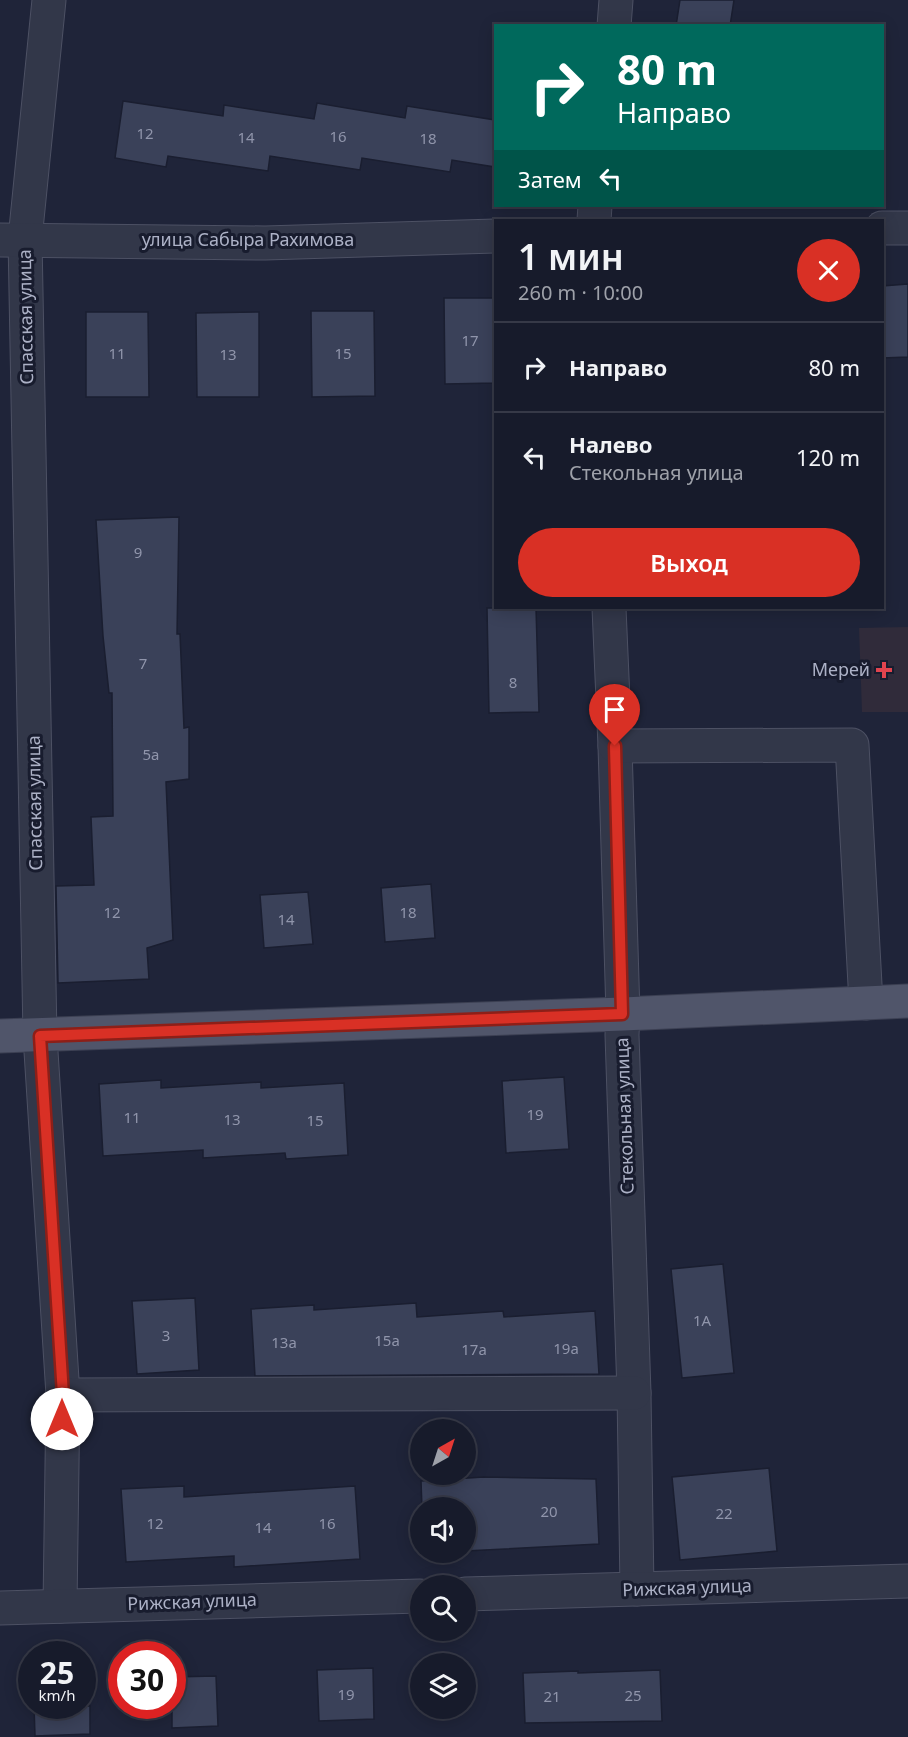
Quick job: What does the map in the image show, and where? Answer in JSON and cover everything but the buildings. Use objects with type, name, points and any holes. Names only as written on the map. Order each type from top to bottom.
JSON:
[{"type":"main road","points":[[0,1036],[622,1014],[908,1000]]},
{"type":"street","name":"Спасская улица","points":[[49,0],[12,240],[40,1036],[63,1395],[60,1606]]},
{"type":"street","points":[[614,24],[616,0]]},
{"type":"street","points":[[884,228],[908,228]]},
{"type":"street","name":"улица Сабыра Рахимова","points":[[12,240],[265,243],[494,236]]},
{"type":"street","name":"Стекольная улица","points":[[609,609],[634,1393],[637,1589]]},
{"type":"street","points":[[615,746],[852,745],[866,1003]]},
{"type":"street","points":[[63,1395],[634,1393]]},
{"type":"street","name":"Рижская улица","points":[[476,1594],[908,1581]]},
{"type":"street","name":"Рижская улица","points":[[0,1608],[410,1596]]},
{"type":"shaded area","name":"Мерей","points":[[908,627],[908,712],[862,712],[859,628]]},
{"type":"place","name":"Мерей","points":[[884,670]]},
{"type":"route","points":[[62,1419],[63,1395],[40,1036],[622,1014],[615,746]]}]
